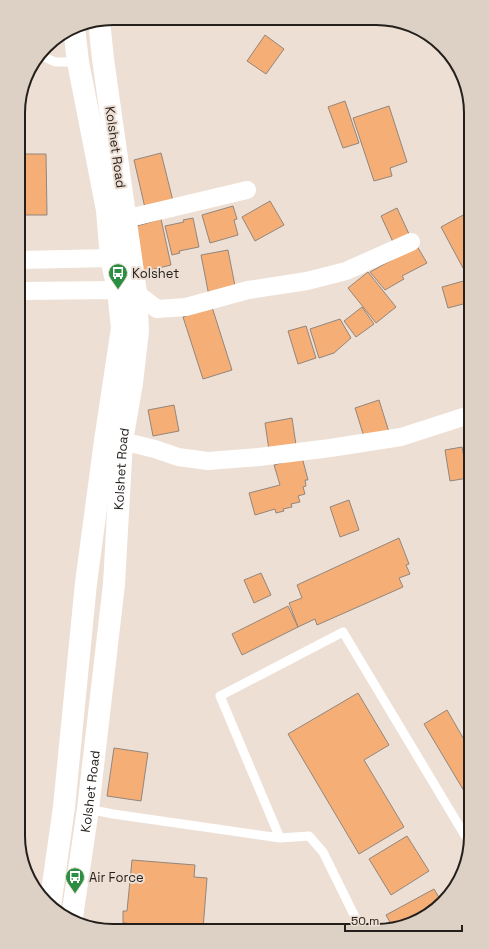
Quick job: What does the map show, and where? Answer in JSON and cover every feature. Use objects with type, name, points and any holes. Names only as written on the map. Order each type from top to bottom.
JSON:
[{"type":"street","name":"Kolshet Road","points":[[72,914],[88,809],[114,584],[114,441],[122,328],[127,292],[126,217],[100,26]]},
{"type":"street","name":"Kolshet Road","points":[[75,34],[78,62],[107,210],[111,258],[127,292]]},
{"type":"street","points":[[78,62],[103,59]]},
{"type":"street","points":[[126,217],[129,218],[247,190]]},
{"type":"street","points":[[25,291],[127,292],[157,309],[186,307],[248,290],[307,281],[346,271],[411,242]]},
{"type":"street","points":[[25,260],[111,258]]},
{"type":"street","points":[[114,441],[155,449],[178,457],[208,461],[259,457],[401,438],[463,416]]},
{"type":"street","name":"Kolshet Road","points":[[51,898],[64,807],[86,583],[114,441]]},
{"type":"street","points":[[64,807],[88,809]]},
{"type":"lane","points":[[45,57],[55,62],[78,62]]},
{"type":"lane","points":[[280,838],[220,696],[343,632],[464,834]]},
{"type":"lane","points":[[88,809],[113,814],[280,838],[309,836],[323,852],[359,924]]},
{"type":"building","points":[[265,35],[284,49],[266,74],[247,61]]},
{"type":"building","points":[[345,101],[359,143],[343,148],[328,107]]},
{"type":"building","points":[[389,106],[407,162],[390,168],[392,176],[374,181],[353,118]]},
{"type":"building","points":[[161,153],[173,201],[145,208],[134,160]]},
{"type":"building","points":[[25,154],[46,154],[47,215],[25,215]]},
{"type":"building","points":[[270,201],[284,225],[255,241],[242,217]]},
{"type":"building","points":[[233,206],[237,219],[234,220],[238,235],[210,243],[202,215]]},
{"type":"building","points":[[397,208],[409,234],[393,242],[381,216]]},
{"type":"building","points":[[464,215],[464,268],[463,268],[441,227]]},
{"type":"building","points":[[193,218],[199,247],[179,251],[180,253],[172,255],[165,226],[184,222],[183,220]]},
{"type":"building","points":[[161,219],[171,265],[142,272],[137,226]]},
{"type":"building","points":[[417,246],[427,263],[402,276],[404,279],[385,290],[370,272]]},
{"type":"building","points":[[228,250],[236,291],[209,296],[201,255]]},
{"type":"building","points":[[368,272],[396,307],[376,323],[348,288]]},
{"type":"building","points":[[464,281],[464,304],[448,308],[442,287]]},
{"type":"building","points":[[212,307],[232,370],[203,379],[183,317]]},
{"type":"building","points":[[362,307],[374,324],[356,337],[344,321]]},
{"type":"building","points":[[340,319],[351,338],[334,353],[319,358],[310,329]]},
{"type":"building","points":[[306,326],[316,358],[298,364],[288,331]]},
{"type":"building","points":[[379,400],[389,432],[365,440],[355,408]]},
{"type":"building","points":[[174,405],[179,431],[153,436],[148,410]]},
{"type":"building","points":[[292,418],[296,445],[269,450],[265,423]]},
{"type":"building","points":[[462,447],[464,457],[464,479],[450,481],[445,450]]},
{"type":"building","points":[[302,457],[308,480],[305,480],[306,486],[303,487],[305,494],[298,496],[300,502],[291,504],[292,507],[283,509],[284,511],[276,513],[275,509],[255,515],[249,493],[280,485],[274,465]]},
{"type":"building","points":[[349,500],[359,530],[340,537],[330,507]]},
{"type":"building","points":[[399,538],[409,564],[406,565],[410,574],[399,578],[403,587],[317,625],[315,619],[298,627],[289,603],[302,598],[297,585]]},
{"type":"building","points":[[261,573],[271,595],[254,603],[244,580]]},
{"type":"building","points":[[288,606],[298,627],[242,655],[232,634]]},
{"type":"building","points":[[358,693],[389,745],[364,760],[404,827],[359,854],[288,734]]},
{"type":"building","points":[[447,710],[464,740],[464,791],[424,724]]},
{"type":"building","points":[[114,748],[148,753],[141,801],[107,796]]},
{"type":"building","points":[[407,836],[429,871],[391,895],[369,859]]},
{"type":"building","points":[[132,860],[195,865],[194,877],[207,878],[203,924],[127,924],[123,923],[123,911],[127,911]]},
{"type":"building","points":[[434,889],[439,897],[415,915],[399,921],[390,923],[386,915]]},
{"type":"place","name":"Kolshet","points":[[118,290]]},
{"type":"place","name":"Air Force","points":[[75,894]]}]
